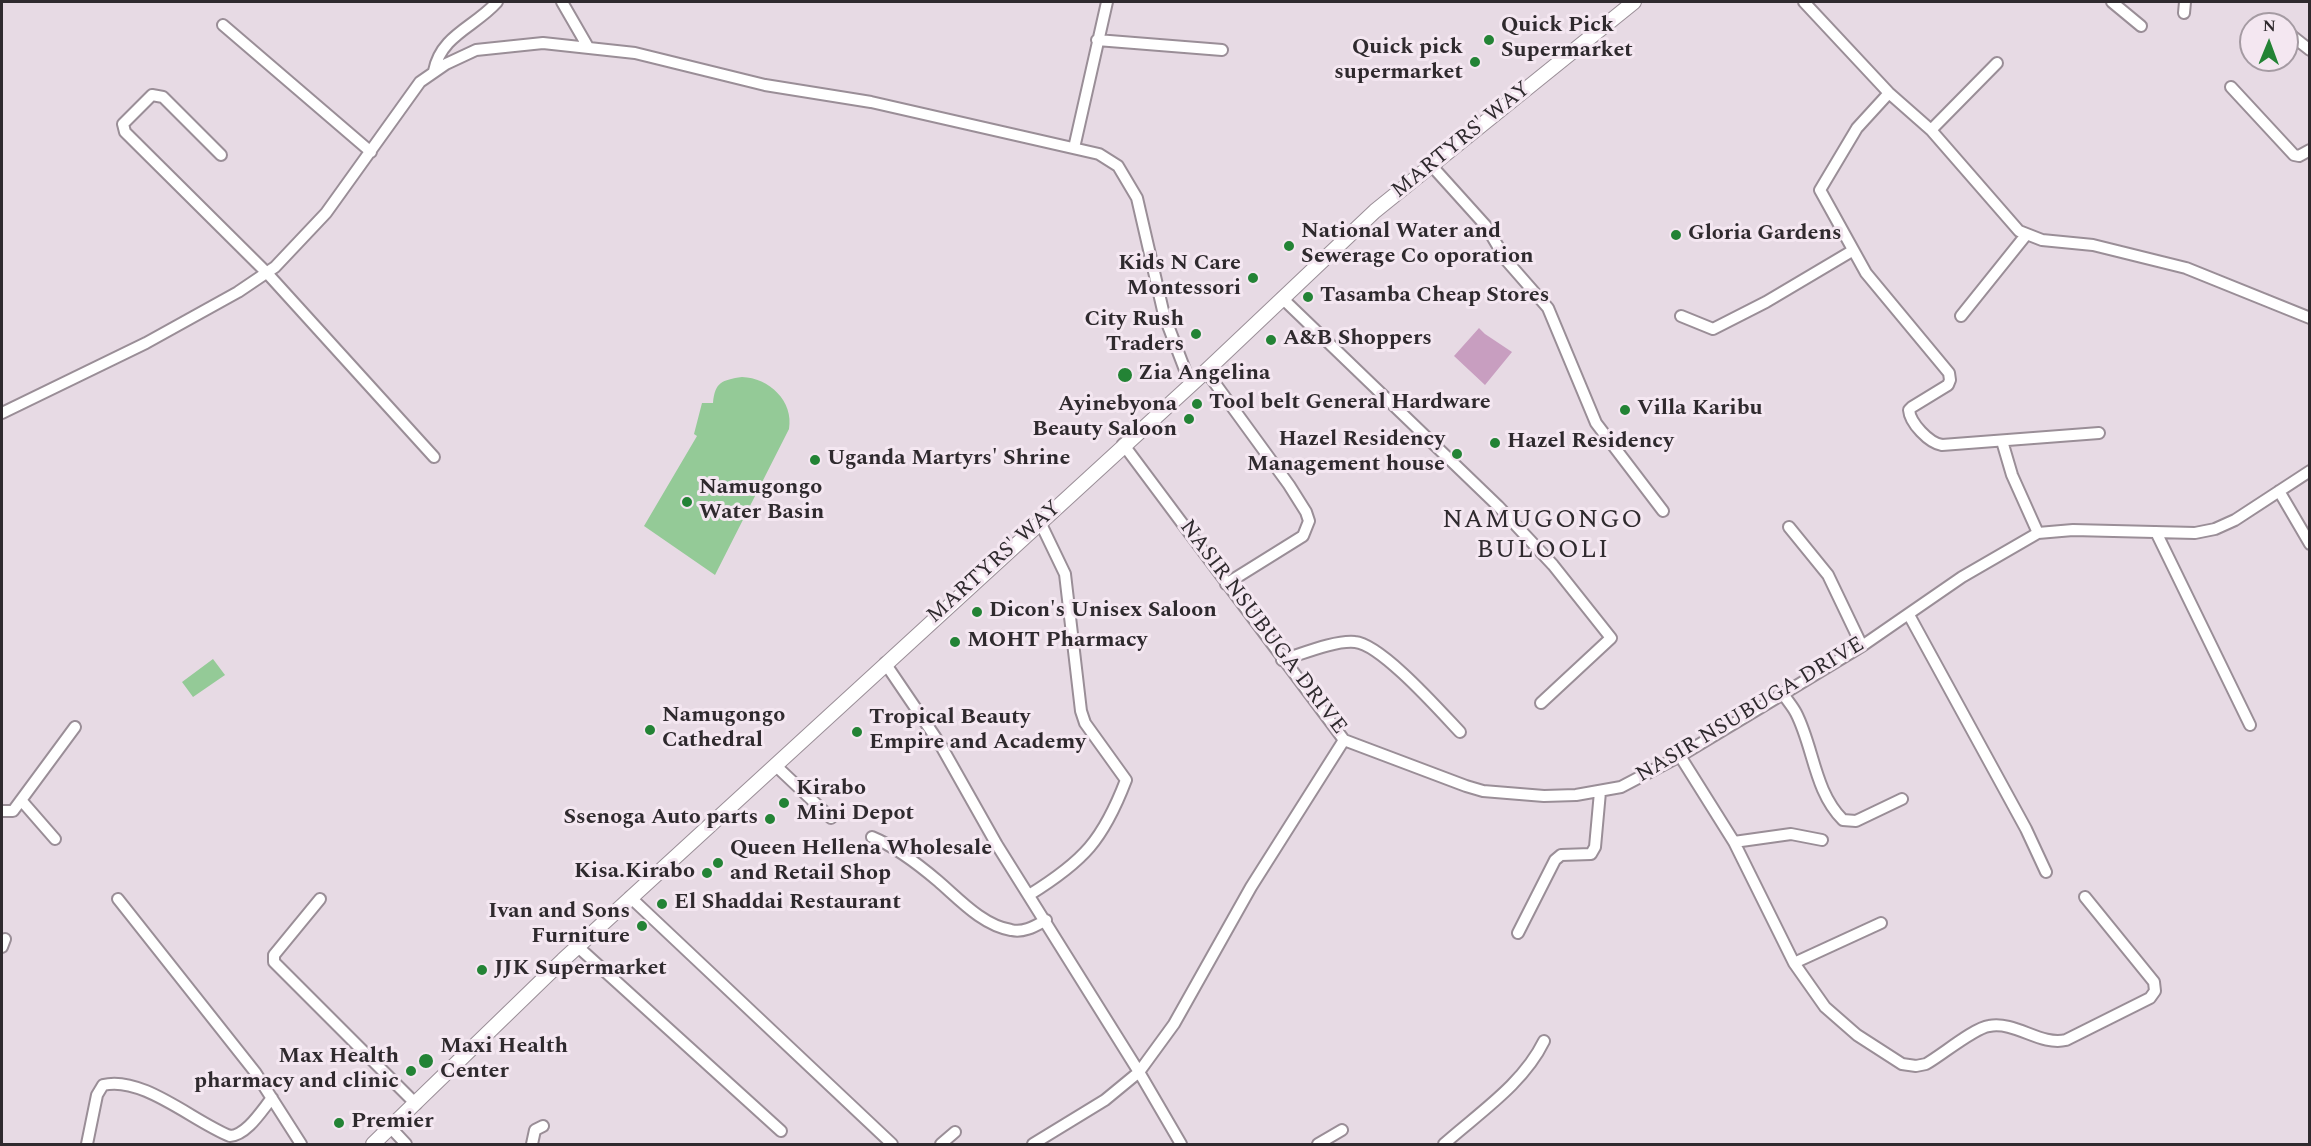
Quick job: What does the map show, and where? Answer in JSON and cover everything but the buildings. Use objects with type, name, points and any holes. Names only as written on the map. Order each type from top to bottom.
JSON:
[{"type":"main road","name":"MARTYRS' WAY","points":[[373,1144],[577,946],[1123,444],[1206,371],[1375,211],[1626,4]]},
{"type":"street","points":[[434,72],[436,60],[444,46],[497,2]]},
{"type":"street","points":[[562,2],[588,47]]},
{"type":"street","points":[[1074,148],[1107,2]]},
{"type":"street","points":[[1804,2],[1889,93],[1931,130],[2019,231],[2043,240],[2093,245],[2186,268],[2310,318]]},
{"type":"street","points":[[2112,2],[2141,26]]},
{"type":"street","points":[[224,25],[370,152]]},
{"type":"street","points":[[1097,40],[1222,50]]},
{"type":"street","points":[[2,413],[146,343],[267,273],[326,213],[420,82],[434,72],[476,50],[494,46],[543,43],[635,53],[765,85],[871,102],[1074,148],[1111,160],[1132,185],[1164,315],[1190,383]]},
{"type":"street","points":[[1931,130],[1997,63]]},
{"type":"street","points":[[2231,87],[2294,155],[2300,156],[2310,150]]},
{"type":"street","points":[[1889,93],[1857,128],[1821,186],[1823,198],[1866,273],[1950,376],[1948,385],[1909,410],[1910,417],[1935,444],[2099,433]]},
{"type":"street","points":[[221,155],[163,97],[156,94],[152,95],[123,124],[125,132],[267,273],[434,457]]},
{"type":"street","points":[[1431,165],[1486,226],[1506,260],[1548,308],[1593,416],[1663,512]]},
{"type":"street","points":[[1961,316],[2026,235]]},
{"type":"street","points":[[1681,316],[1713,329],[1766,302],[1852,251]]},
{"type":"street","points":[[1282,298],[1498,506],[1553,566],[1611,638],[1541,703]]},
{"type":"street","points":[[1206,371],[1289,485],[1309,521],[1303,536],[1226,584]]},
{"type":"street","points":[[2002,441],[2012,475],[2038,533]]},
{"type":"street","name":"NASIR NSUBUGA DRIVE","points":[[1123,444],[1282,660],[1344,740],[1483,791],[1544,796],[1600,792],[1621,787],[1680,756],[1862,646],[1962,577],[2038,533],[2073,530],[2195,533],[2215,529],[2235,520],[2310,471]]},
{"type":"street","points":[[2279,491],[2310,544]]},
{"type":"street","points":[[1029,895],[1062,874],[1089,851],[1113,813],[1126,780],[1085,723],[1081,711],[1065,574],[1040,522]]},
{"type":"street","points":[[1789,527],[1832,583],[1862,646]]},
{"type":"street","points":[[2156,532],[2250,725]]},
{"type":"street","points":[[1909,615],[2026,829],[2046,872]]},
{"type":"street","points":[[1282,660],[1344,643],[1359,642],[1369,647],[1410,681],[1460,732]]},
{"type":"street","points":[[885,663],[940,744],[997,845],[1046,920],[1181,1144]]},
{"type":"street","points":[[1783,694],[1796,714],[1815,769],[1831,804],[1843,820],[1856,821],[1902,799]]},
{"type":"street","points":[[2,811],[12,811],[75,727]]},
{"type":"street","points":[[1033,1144],[1104,1100],[1139,1072],[1174,1024],[1251,887],[1344,740]]},
{"type":"street","points":[[1680,756],[1734,842],[1794,963],[1825,1007],[1838,1021],[1866,1041],[1910,1066],[1922,1065],[1933,1060],[1989,1026],[2003,1026],[2054,1041],[2066,1040],[2143,1004],[2153,994],[2156,987],[2085,897]]},
{"type":"street","points":[[775,765],[831,818]]},
{"type":"street","points":[[1518,933],[1555,860],[1561,855],[1591,854],[1595,847],[1600,792]]},
{"type":"street","points":[[21,800],[55,839]]},
{"type":"street","points":[[1734,842],[1791,834],[1822,840]]},
{"type":"street","points":[[872,837],[890,846],[938,881],[962,904],[994,924],[1010,930],[1024,930],[1046,920]]},
{"type":"street","points":[[630,897],[892,1144]]},
{"type":"street","points":[[118,899],[232,1041],[272,1098],[290,1131],[301,1144]]},
{"type":"street","points":[[320,899],[274,956],[274,962],[416,1104]]},
{"type":"street","points":[[1794,963],[1881,923]]},
{"type":"street","points":[[577,946],[781,1131]]},
{"type":"street","points":[[1444,1144],[1522,1076],[1534,1062],[1544,1041]]},
{"type":"street","points":[[87,1144],[97,1095],[103,1085],[110,1083],[125,1084],[142,1090],[230,1136],[237,1136],[245,1129],[272,1098]]},
{"type":"street","points":[[532,1144],[535,1130],[543,1126]]},
{"type":"street","points":[[391,1128],[406,1144]]},
{"type":"street","points":[[1318,1144],[1342,1130]]},
{"type":"street","points":[[941,1144],[955,1132]]},
{"type":"shaded area","points":[[1479,328],[1512,352],[1485,385],[1454,356]]},
{"type":"shaded area","points":[[742,377],[761,382],[778,393],[788,409],[789,429],[715,575],[644,526],[697,436],[694,434],[702,403],[713,403],[716,390],[721,383]]},
{"type":"shaded area","points":[[213,659],[225,675],[193,697],[182,682]]},
{"type":"place","name":"Quick Pick Supermarket","points":[[1489,40]]},
{"type":"place","name":"Quick pick supermarket","points":[[1475,62]]},
{"type":"place","name":"Gloria Gardens","points":[[1676,235]]},
{"type":"place","name":"National Water and Sewerage Co oporation","points":[[1289,246]]},
{"type":"place","name":"Kids N Care Montessori","points":[[1253,278]]},
{"type":"place","name":"Tasamba Cheap Stores","points":[[1308,297]]},
{"type":"place","name":"City Rush Traders","points":[[1196,334]]},
{"type":"place","name":"A&B Shoppers","points":[[1271,340]]},
{"type":"place","name":"Zia Angelina","points":[[1125,375]]},
{"type":"place","name":"Tool belt General Hardware","points":[[1197,404]]},
{"type":"place","name":"Villa Karibu","points":[[1625,410]]},
{"type":"place","name":"Ayinebyona Beauty Saloon","points":[[1189,419]]},
{"type":"place","name":"Hazel Residency","points":[[1495,443]]},
{"type":"place","name":"Hazel Residency Management house","points":[[1457,454]]},
{"type":"place","name":"Uganda Martyrs' Shrine","points":[[815,460]]},
{"type":"place","name":"Namugongo Water Basin","points":[[687,502]]},
{"type":"place","name":"Dicon's Unisex Saloon","points":[[977,612]]},
{"type":"place","name":"MOHT Pharmacy","points":[[955,642]]},
{"type":"place","name":"Namugongo Cathedral","points":[[650,730]]},
{"type":"place","name":"Tropical Beauty Empire and Academy","points":[[857,732]]},
{"type":"place","name":"Kirabo Mini Depot","points":[[784,803]]},
{"type":"place","name":"Ssenoga Auto parts","points":[[770,819]]},
{"type":"place","name":"Queen Hellena Wholesale and Retail Shop","points":[[718,863]]},
{"type":"place","name":"Kisa.Kirabo","points":[[707,873]]},
{"type":"place","name":"El Shaddai Restaurant","points":[[662,904]]},
{"type":"place","name":"Ivan and Sons Furniture","points":[[642,926]]},
{"type":"place","name":"JJK Supermarket","points":[[482,970]]},
{"type":"place","name":"Maxi Health Center","points":[[426,1061]]},
{"type":"place","name":"Max Health pharmacy and clinic","points":[[411,1071]]},
{"type":"place","name":"Premier","points":[[339,1123]]},
{"type":"district","name":"NAMUGONGO BULOOLI","points":[[1543,537]]}]
